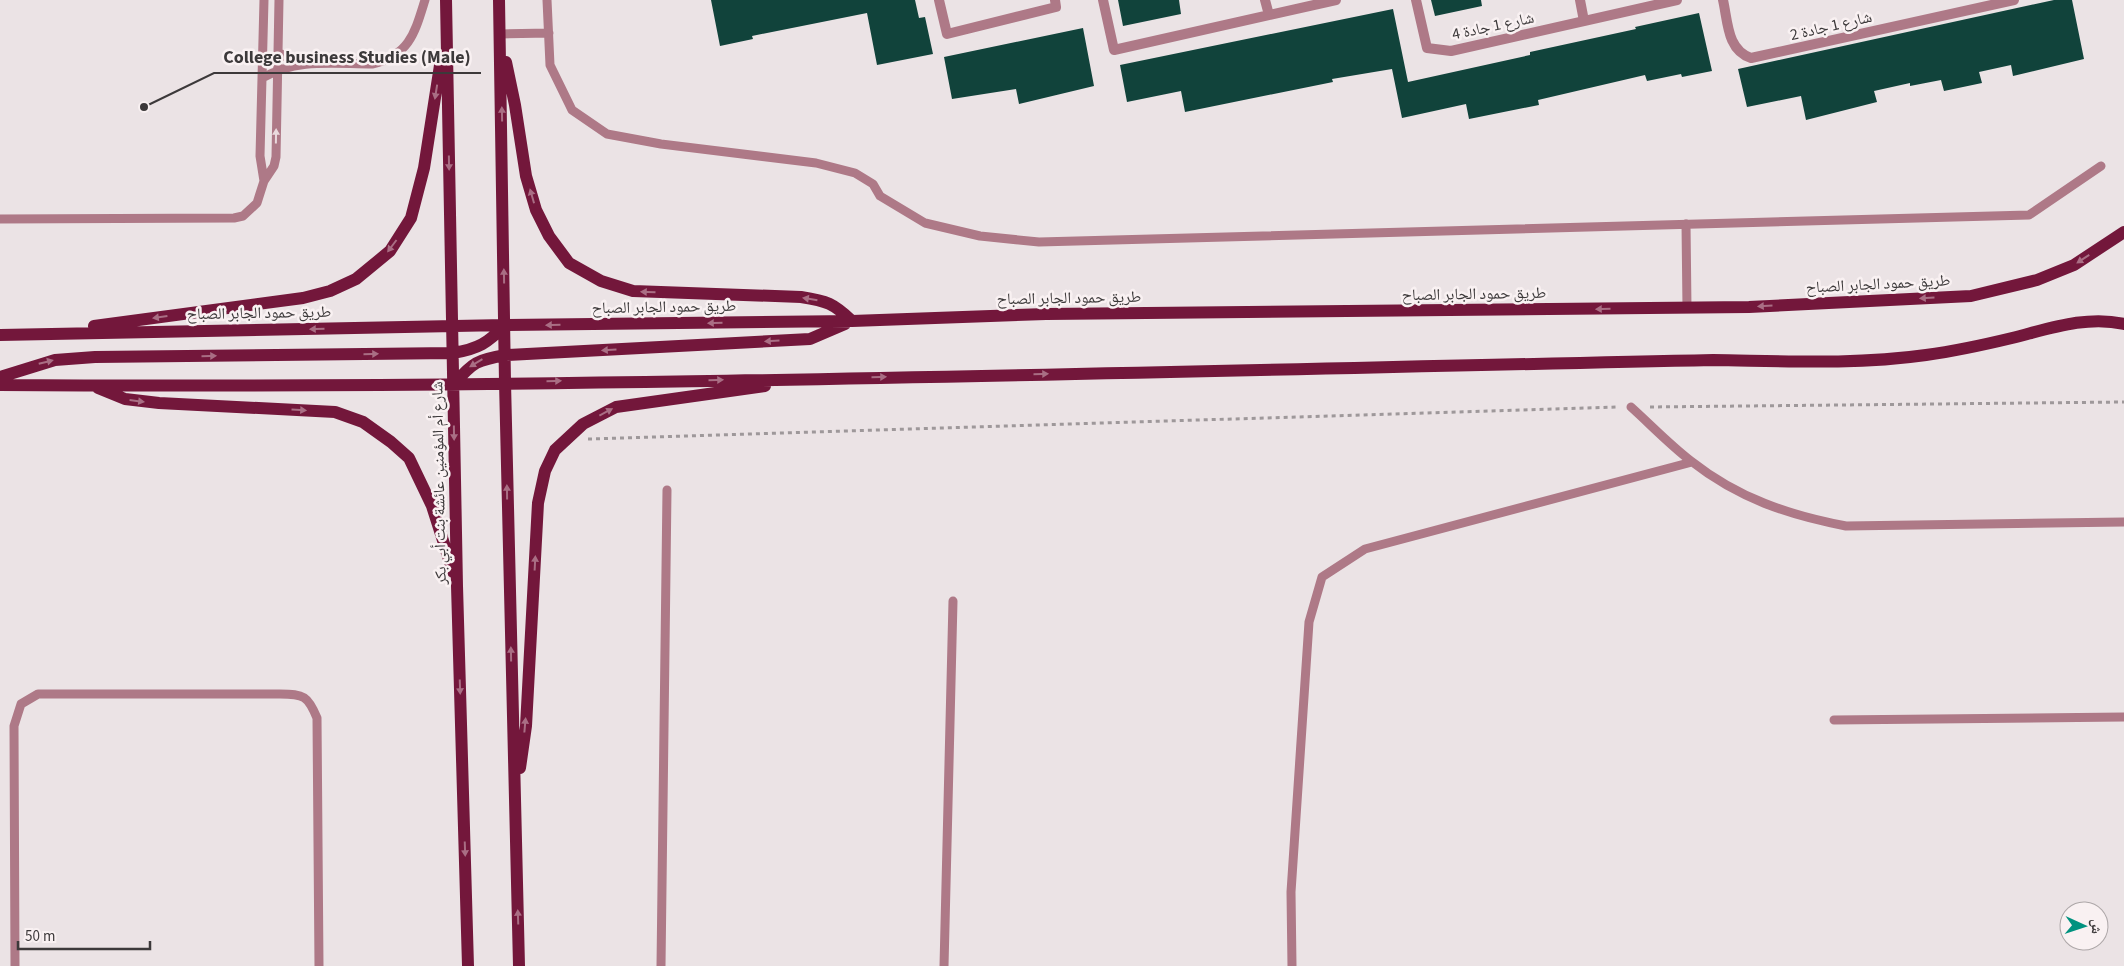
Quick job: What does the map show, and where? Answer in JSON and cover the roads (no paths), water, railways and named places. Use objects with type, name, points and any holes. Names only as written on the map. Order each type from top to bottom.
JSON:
[{"type":"main road","name":"شارع أم المؤمنين عائشة بنت أبي بكر","points":[[446,0],[457,586],[468,966]]},
{"type":"main road","points":[[499,0],[505,382],[519,966]]},
{"type":"main road","points":[[33,334],[303,298],[330,291],[356,279],[390,251],[412,218],[424,168],[446,27]]},
{"type":"main road","points":[[454,384],[473,364],[483,359],[506,355],[810,340],[852,321],[836,306],[821,300],[801,297],[633,291],[601,281],[569,263],[549,236],[536,210],[526,176],[515,105],[500,34]]},
{"type":"main road","name":"طريق حمود الجابر الصباح","points":[[0,334],[852,321],[1046,314],[1759,307],[1971,296],[2037,280],[2074,265],[2124,232]]},
{"type":"main road","points":[[0,385],[454,384],[1703,360],[1832,361],[1924,356],[1969,348],[2089,321],[2114,321],[2124,324]]},
{"type":"main road","points":[[0,377],[55,360],[95,357],[453,354],[471,350],[490,342],[505,325]]},
{"type":"main road","points":[[514,808],[526,726],[538,503],[545,471],[556,450],[583,424],[616,406],[818,378]]},
{"type":"main road","points":[[91,385],[125,399],[159,403],[335,412],[363,422],[391,442],[409,458],[432,506],[457,586]]},
{"type":"street","points":[[939,0],[947,34],[1056,7],[1055,0]]},
{"type":"street","points":[[1103,0],[1114,50],[1336,0]]},
{"type":"street","points":[[1265,0],[1268,15]]},
{"type":"street","name":"شارع 1 جادة 4","points":[[1416,0],[1427,48],[1451,51],[1672,1]]},
{"type":"street","points":[[1580,0],[1584,21]]},
{"type":"street","name":"شارع 1 جادة 2","points":[[1723,0],[1736,49],[1742,55],[1751,58],[2014,0]]},
{"type":"lane","points":[[264,0],[260,156],[264,182]]},
{"type":"lane","points":[[0,219],[234,218],[243,216],[257,203],[264,182],[274,166],[276,157],[279,0]]},
{"type":"lane","points":[[262,78],[298,64],[373,64],[385,61],[396,55],[409,42],[417,26],[425,0]]},
{"type":"lane","points":[[547,0],[550,65],[572,110],[607,134],[661,144],[816,163],[855,173],[873,184],[880,196],[925,222],[980,236],[1039,242],[2029,215],[2101,166]]},
{"type":"lane","points":[[500,34],[548,33]]},
{"type":"lane","points":[[278,52],[298,64]]},
{"type":"lane","points":[[1686,224],[1687,308]]},
{"type":"lane","points":[[1631,407],[1692,462],[1726,486],[1764,504],[1804,518],[1846,526],[2124,522]]},
{"type":"lane","points":[[1292,966],[1291,892],[1309,622],[1322,577],[1365,549],[1692,462]]},
{"type":"lane","points":[[661,966],[667,490]]},
{"type":"lane","points":[[944,966],[954,601]]},
{"type":"lane","points":[[16,966],[14,726],[21,704],[38,694],[298,694],[310,701],[317,718],[319,966]]},
{"type":"lane","points":[[1834,720],[2124,717]]},
{"type":"place","name":"College business Studies (Male)","points":[[144,107]]}]
